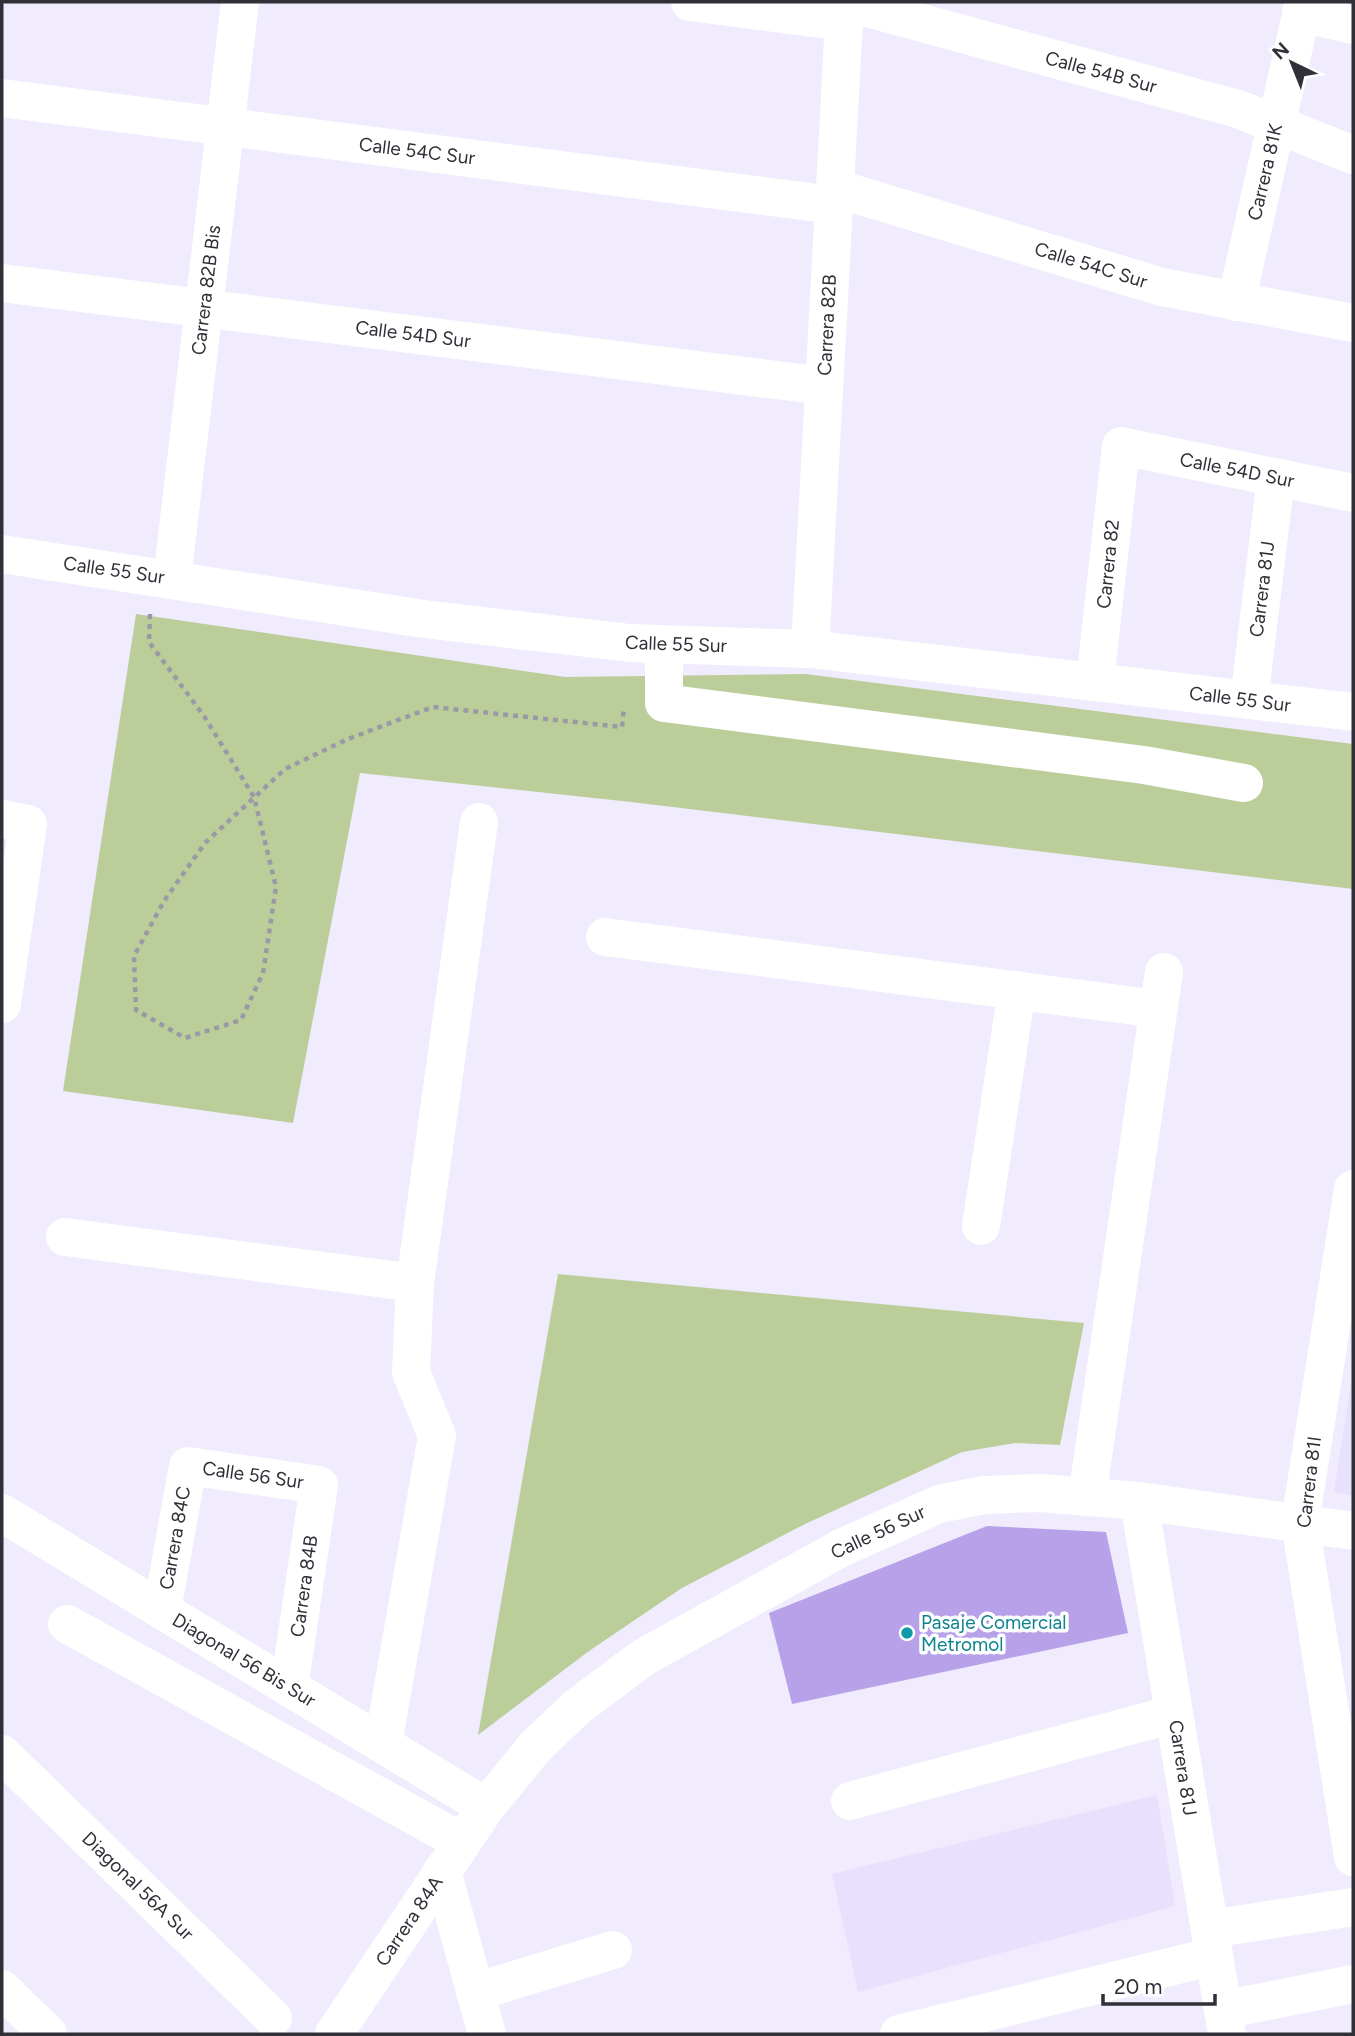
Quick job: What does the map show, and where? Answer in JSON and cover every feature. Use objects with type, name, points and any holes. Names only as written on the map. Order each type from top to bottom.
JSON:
[{"type":"street","name":"Carrera 82B Bis","points":[[161,577],[204,308],[240,2]]},
{"type":"street","name":"Calle 54B Sur","points":[[690,2],[844,9],[1238,109],[1353,155]]},
{"type":"street","points":[[1302,8],[1353,25]]},
{"type":"street","name":"Carrera 81K","points":[[1236,302],[1302,8]]},
{"type":"street","name":"Carrera 82B","points":[[810,649],[844,9]]},
{"type":"street","name":"Calle 54C Sur","points":[[2,97],[225,126],[834,196],[1162,287],[1353,323]]},
{"type":"street","name":"Calle 54D Sur","points":[[2,283],[824,386]]},
{"type":"street","name":"Calle 54D Sur","points":[[1121,446],[1353,493]]},
{"type":"street","name":"Carrera 82","points":[[1095,682],[1121,446]]},
{"type":"street","name":"Carrera 81J","points":[[1249,700],[1276,478]]},
{"type":"street","name":"Calle 55 Sur","points":[[2,554],[424,619],[630,643],[810,649],[1353,712]]},
{"type":"street","points":[[664,644],[664,703],[1144,765],[1244,783]]},
{"type":"street","points":[[2,819],[28,824],[5,965],[2,1004]]},
{"type":"street","points":[[383,1744],[437,1436],[411,1372],[415,1283],[479,822]]},
{"type":"street","points":[[605,937],[1158,1009]]},
{"type":"street","points":[[1087,1497],[1164,972]]},
{"type":"street","points":[[981,1226],[1017,990]]},
{"type":"street","name":"Carrera 81I","points":[[1353,1189],[1300,1522],[1353,1857]]},
{"type":"street","points":[[65,1237],[415,1283]]},
{"type":"street","name":"Calle 56 Sur","points":[[188,1466],[318,1485]]},
{"type":"street","name":"Carrera 84C","points":[[162,1610],[188,1466]]},
{"type":"street","name":"Carrera 84B","points":[[289,1688],[318,1485]]},
{"type":"street","name":"Calle 56 Sur","points":[[486,1807],[536,1746],[614,1678],[644,1657],[895,1521],[961,1499],[984,1495],[1040,1493],[1139,1501],[1353,1531]]},
{"type":"street","name":"Carrera 81J","points":[[1139,1501],[1225,2022]]},
{"type":"street","name":"Diagonal 56 Bis Sur","points":[[2,1513],[486,1807]]},
{"type":"street","points":[[66,1624],[452,1857],[475,1992],[487,2034]]},
{"type":"street","points":[[850,1801],[1174,1714]]},
{"type":"street","name":"Diagonal 56A Sur","points":[[2,1754],[273,2018]]},
{"type":"street","name":"Carrera 84A","points":[[334,2034],[486,1807]]},
{"type":"street","points":[[899,2034],[1212,1943],[1353,1907]]},
{"type":"street","points":[[475,1992],[613,1950]]},
{"type":"street","points":[[1225,2022],[1353,1984]]},
{"type":"street","points":[[2,1989],[48,2034]]},
{"type":"path","points":[[161,577],[149,642],[204,716],[254,797],[276,887],[263,973],[241,1020],[185,1038],[136,1010],[134,956],[164,901],[205,843],[254,797],[285,769],[348,739],[433,707],[622,727],[624,703]]},
{"type":"shaded area","points":[[1353,1371],[1353,1496],[1334,1492]]},
{"type":"shaded area","points":[[1157,1795],[1175,1906],[858,1992],[832,1874]]},
{"type":"green space","points":[[136,614],[565,677],[806,674],[1353,744],[1353,889],[631,802],[360,773],[293,1123],[63,1091]]},
{"type":"green space","points":[[558,1274],[1084,1323],[1060,1445],[1015,1443],[962,1452],[805,1524],[682,1588],[589,1651],[478,1735]]},
{"type":"building","name":"Pasaje Comercial Metromol","points":[[987,1526],[1106,1532],[1128,1633],[792,1704],[769,1613]]},
{"type":"place","name":"Pasaje Comercial Metromol","points":[[907,1633]]}]
